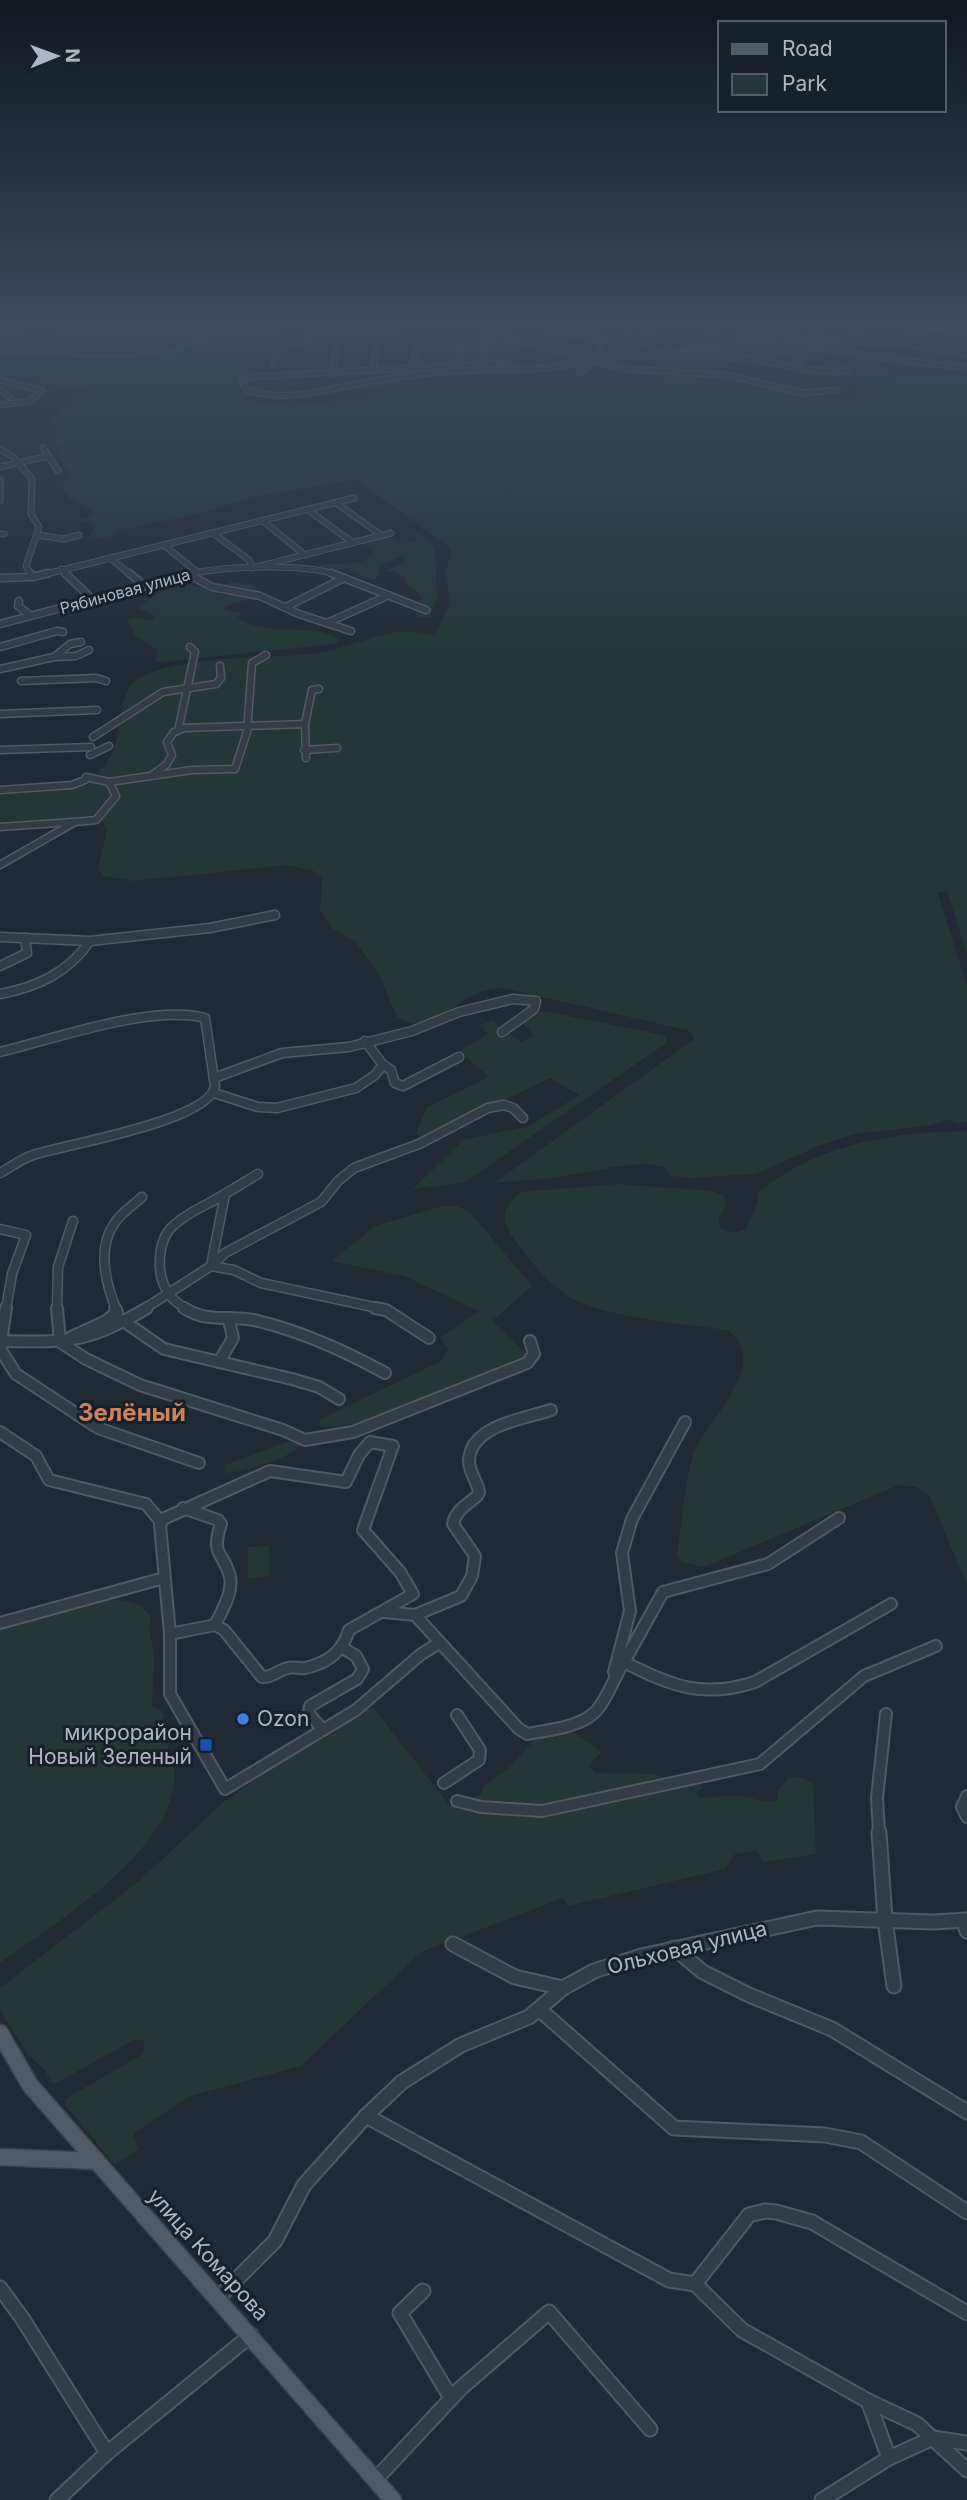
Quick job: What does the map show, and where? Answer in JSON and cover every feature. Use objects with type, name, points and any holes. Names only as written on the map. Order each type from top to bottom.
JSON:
[{"type":"main road","name":"улица Комарова","points":[[0,2033],[30,2085],[393,2500]]},
{"type":"main road","points":[[0,2157],[96,2161]]},
{"type":"street","points":[[43,448],[58,471]]},
{"type":"street","points":[[0,449],[32,479],[31,514],[39,527],[26,566],[32,577]]},
{"type":"street","points":[[0,467],[48,456]]},
{"type":"street","points":[[0,480],[0,501]]},
{"type":"street","points":[[0,578],[32,577],[354,498]]},
{"type":"street","points":[[336,503],[381,536]]},
{"type":"street","points":[[308,510],[352,542]]},
{"type":"street","points":[[263,521],[304,555]]},
{"type":"street","points":[[213,533],[249,560],[252,568]]},
{"type":"street","points":[[252,568],[391,533]]},
{"type":"street","points":[[38,535],[64,539],[79,535]]},
{"type":"street","points":[[164,545],[197,572]]},
{"type":"street","points":[[110,558],[145,586]]},
{"type":"street","points":[[252,568],[314,569],[426,610]]},
{"type":"street","name":"Рябиновая улица","points":[[0,624],[197,572],[252,568]]},
{"type":"street","points":[[61,569],[93,600]]},
{"type":"street","points":[[190,575],[218,589],[254,594],[351,631]]},
{"type":"street","points":[[286,607],[344,578]]},
{"type":"street","points":[[327,623],[389,595]]},
{"type":"street","points":[[19,601],[18,606],[30,615]]},
{"type":"street","points":[[0,647],[57,631],[65,633],[70,638],[67,645],[54,657]]},
{"type":"street","points":[[67,645],[81,642]]},
{"type":"street","points":[[142,778],[153,775],[166,765],[172,755],[167,743],[178,730],[195,652],[190,647]]},
{"type":"street","points":[[0,669],[54,657],[76,656],[89,650]]},
{"type":"street","points":[[0,790],[72,785],[85,780],[86,777],[108,782],[192,770],[235,769],[241,760],[247,725],[252,663],[267,655]]},
{"type":"street","points":[[93,737],[163,692],[216,684],[221,678],[220,666]]},
{"type":"street","points":[[21,681],[96,678],[106,681]]},
{"type":"street","points":[[306,758],[305,724],[312,690],[319,690]]},
{"type":"street","points":[[0,714],[97,710]]},
{"type":"street","points":[[178,730],[305,724]]},
{"type":"street","points":[[90,755],[109,746]]},
{"type":"street","points":[[0,750],[91,747]]},
{"type":"street","points":[[304,750],[337,748]]},
{"type":"street","points":[[0,827],[96,820],[116,796],[108,782]]},
{"type":"street","points":[[0,865],[75,822]]},
{"type":"street","points":[[0,937],[90,941],[210,928],[275,915]]},
{"type":"street","points":[[0,965],[27,953],[29,946],[25,939]]},
{"type":"street","points":[[0,995],[45,982],[83,952],[90,941]]},
{"type":"street","points":[[214,1077],[282,1054],[349,1047],[412,1031],[459,1012],[513,999],[536,1001],[534,1009],[502,1032]]},
{"type":"street","points":[[0,1052],[126,1021],[193,1013],[205,1018],[214,1077],[214,1093],[206,1102],[184,1113],[106,1137],[30,1156],[0,1173]]},
{"type":"street","points":[[365,1041],[383,1065],[391,1070],[396,1083],[403,1086],[459,1057]]},
{"type":"street","points":[[214,1093],[228,1093],[243,1102],[263,1108],[278,1108],[298,1101],[326,1098],[364,1085],[376,1077],[383,1065]]},
{"type":"street","points":[[1,1341],[60,1342],[94,1335],[122,1321],[211,1266],[225,1253],[321,1202],[338,1181],[354,1168],[419,1144],[488,1108],[504,1105],[513,1108],[523,1118]]},
{"type":"street","points":[[258,1174],[173,1225],[167,1232],[159,1265],[167,1293],[194,1314],[229,1320],[254,1320],[346,1351],[385,1373]]},
{"type":"street","points":[[211,1266],[225,1194]]},
{"type":"street","points":[[60,1342],[106,1321],[117,1312],[106,1284],[105,1242],[114,1223],[142,1197]]},
{"type":"street","points":[[73,1222],[60,1251],[55,1289],[60,1342],[82,1358],[142,1388],[310,1440],[353,1432],[527,1363],[534,1354],[530,1341]]},
{"type":"street","points":[[0,1229],[26,1235],[12,1274],[1,1341],[2,1352],[16,1374],[98,1429],[199,1463]]},
{"type":"street","points":[[211,1266],[234,1270],[261,1283],[386,1310],[429,1338]]},
{"type":"street","points":[[219,1362],[233,1339],[229,1320]]},
{"type":"street","points":[[122,1321],[164,1349],[292,1379],[319,1387],[339,1399]]},
{"type":"street","points":[[384,1612],[415,1615],[461,1596],[472,1576],[475,1556],[453,1524],[454,1513],[477,1498],[479,1492],[468,1471],[476,1440],[485,1432],[551,1410]]},
{"type":"street","points":[[613,1677],[631,1611],[622,1553],[632,1519],[685,1422]]},
{"type":"street","points":[[0,1432],[36,1457],[49,1480],[146,1504],[161,1522],[170,1634],[170,1694],[225,1789],[356,1710],[420,1655],[439,1643]]},
{"type":"street","points":[[161,1522],[183,1508],[270,1471],[346,1482],[359,1455],[370,1442],[393,1446],[363,1530],[400,1572],[413,1594],[349,1630],[343,1648],[329,1658],[304,1668],[289,1667],[265,1678],[224,1630],[215,1625],[170,1634]]},
{"type":"street","points":[[183,1508],[218,1520],[221,1524],[216,1535],[215,1554],[226,1570],[230,1588],[215,1625]]},
{"type":"street","points":[[415,1615],[527,1734],[571,1723],[596,1711],[663,1592],[768,1564],[839,1518]]},
{"type":"street","points":[[0,1623],[164,1578]]},
{"type":"street","points":[[624,1662],[681,1688],[732,1691],[755,1682],[891,1604]]},
{"type":"street","points":[[457,1801],[481,1807],[542,1811],[760,1764],[864,1676],[936,1646]]},
{"type":"street","points":[[323,1730],[309,1714],[310,1706],[358,1679],[363,1669],[356,1656],[343,1648]]},
{"type":"street","points":[[886,1714],[877,1798],[885,1920],[894,1986]]},
{"type":"street","points":[[444,1783],[479,1759],[480,1750],[457,1715]]},
{"type":"street","points":[[967,1796],[962,1807],[967,1817]]},
{"type":"street","name":"Ольховая улица","points":[[218,2298],[275,2241],[304,2185],[366,2116],[402,2082],[461,2045],[529,2017],[563,1988],[594,1971],[674,1948],[817,1918],[966,1924]]},
{"type":"street","points":[[453,1944],[515,1977],[563,1988]]},
{"type":"street","points":[[674,1948],[703,1972],[749,1996],[832,2029],[967,2112]]},
{"type":"street","points":[[540,2010],[674,2128],[825,2135],[861,2142],[967,2212]]},
{"type":"street","points":[[366,2116],[669,2280],[695,2284],[742,2330],[868,2401],[904,2416],[933,2438],[967,2470]]},
{"type":"street","points":[[695,2284],[749,2216],[776,2212],[812,2222],[967,2313]]},
{"type":"street","points":[[0,2288],[22,2318],[107,2453]]},
{"type":"street","points":[[423,2291],[400,2313],[451,2398]]},
{"type":"street","points":[[375,2480],[451,2398],[549,2312],[650,2429]]},
{"type":"street","points":[[57,2500],[74,2495],[107,2453],[251,2335]]},
{"type":"street","points":[[868,2401],[889,2459]]},
{"type":"street","points":[[822,2500],[889,2459],[933,2438],[967,2443]]},
{"type":"green space","points":[[55,437],[967,437],[967,954],[947,891],[938,893],[967,986],[967,1122],[957,1123],[947,1119],[932,1125],[854,1134],[818,1146],[756,1174],[690,1178],[670,1176],[664,1167],[648,1164],[552,1178],[494,1183],[693,1040],[693,1035],[687,1030],[502,988],[475,994],[427,1021],[407,1022],[397,1017],[379,975],[356,942],[333,929],[320,911],[322,879],[314,871],[287,865],[134,881],[103,876],[98,868],[107,830],[101,818],[0,825],[0,792],[72,787],[99,777],[99,771],[108,762],[113,750],[129,687],[152,672],[195,662],[322,652],[396,632],[435,635],[450,603],[445,572],[451,554],[449,547],[362,484],[359,479],[253,497],[199,514],[125,529],[106,538],[89,537],[95,525],[77,520],[95,514],[64,492],[62,485],[72,474],[63,467],[63,458],[58,454],[64,450],[56,444]]},
{"type":"green space","points":[[419,532],[435,548],[437,598],[430,617],[419,617],[415,612],[422,597],[407,584],[405,578],[393,571],[384,571],[402,563],[404,559],[401,557],[379,566],[377,569],[380,574],[374,580],[347,570],[312,568],[364,561],[372,554],[372,550],[365,545],[366,541],[387,536],[405,544],[418,539],[415,534]]},
{"type":"green space","points":[[230,582],[252,584],[259,589],[256,596],[225,607],[225,610],[242,613],[237,617],[245,622],[264,628],[318,631],[339,641],[334,644],[163,662],[156,661],[157,650],[133,635],[133,629],[126,620],[136,617],[151,621],[155,618],[154,615],[139,609],[151,598],[167,590],[194,586],[221,595],[235,594],[226,588],[225,585]]},
{"type":"green space","points":[[544,1011],[667,1037],[665,1044],[464,1183],[413,1189],[463,1140],[529,1126],[579,1095],[550,1078],[424,1140],[416,1133],[427,1107],[489,1077],[459,1051],[488,1034],[479,1025],[492,1021],[521,1042],[534,1035],[517,1017]]},
{"type":"green space","points":[[967,1131],[967,1585],[930,1497],[916,1487],[899,1485],[704,1567],[685,1563],[677,1555],[692,1458],[698,1443],[731,1394],[739,1377],[743,1361],[740,1345],[728,1330],[620,1314],[598,1309],[566,1295],[543,1275],[512,1236],[505,1217],[507,1206],[522,1192],[617,1184],[712,1191],[723,1195],[726,1205],[719,1217],[720,1227],[735,1232],[746,1229],[757,1203],[758,1192],[806,1162],[857,1144],[884,1138]]},
{"type":"green space","points":[[443,1206],[456,1206],[470,1212],[532,1286],[492,1321],[527,1354],[398,1411],[371,1420],[321,1427],[318,1424],[321,1419],[441,1361],[448,1349],[440,1338],[479,1311],[404,1276],[332,1261],[375,1226]]},
{"type":"green space","points":[[290,1441],[302,1445],[266,1464],[225,1473],[225,1465]]},
{"type":"green space","points":[[269,1546],[269,1576],[248,1578],[248,1547]]},
{"type":"green space","points":[[109,1599],[139,1605],[151,1618],[149,1627],[154,1655],[152,1706],[162,1711],[165,1717],[156,1723],[156,1728],[173,1762],[171,1797],[155,1830],[129,1863],[96,1893],[0,1963],[0,1628]]},
{"type":"green space","points":[[373,1707],[450,1806],[481,1794],[483,1787],[510,1767],[535,1739],[550,1734],[575,1733],[601,1752],[589,1766],[596,1773],[654,1774],[678,1782],[698,1781],[702,1784],[702,1789],[696,1792],[699,1797],[738,1796],[772,1801],[777,1800],[778,1791],[788,1778],[798,1776],[813,1783],[816,1854],[763,1862],[757,1851],[735,1854],[725,1869],[568,1906],[563,1898],[421,1952],[301,2066],[190,2096],[133,2134],[138,2149],[115,2165],[65,2105],[65,2099],[143,2054],[144,2041],[135,2039],[57,2083],[51,2082],[45,2070],[29,2056],[0,2010],[0,1988],[139,1881],[221,1804],[274,1766],[334,1732],[338,1724]]},
{"type":"place","name":"Ozon","points":[[243,1719]]},
{"type":"place","name":"микрорайон Новый Зеленый","points":[[206,1745]]},
{"type":"district","name":"Зелёный","points":[[132,1413]]}]
